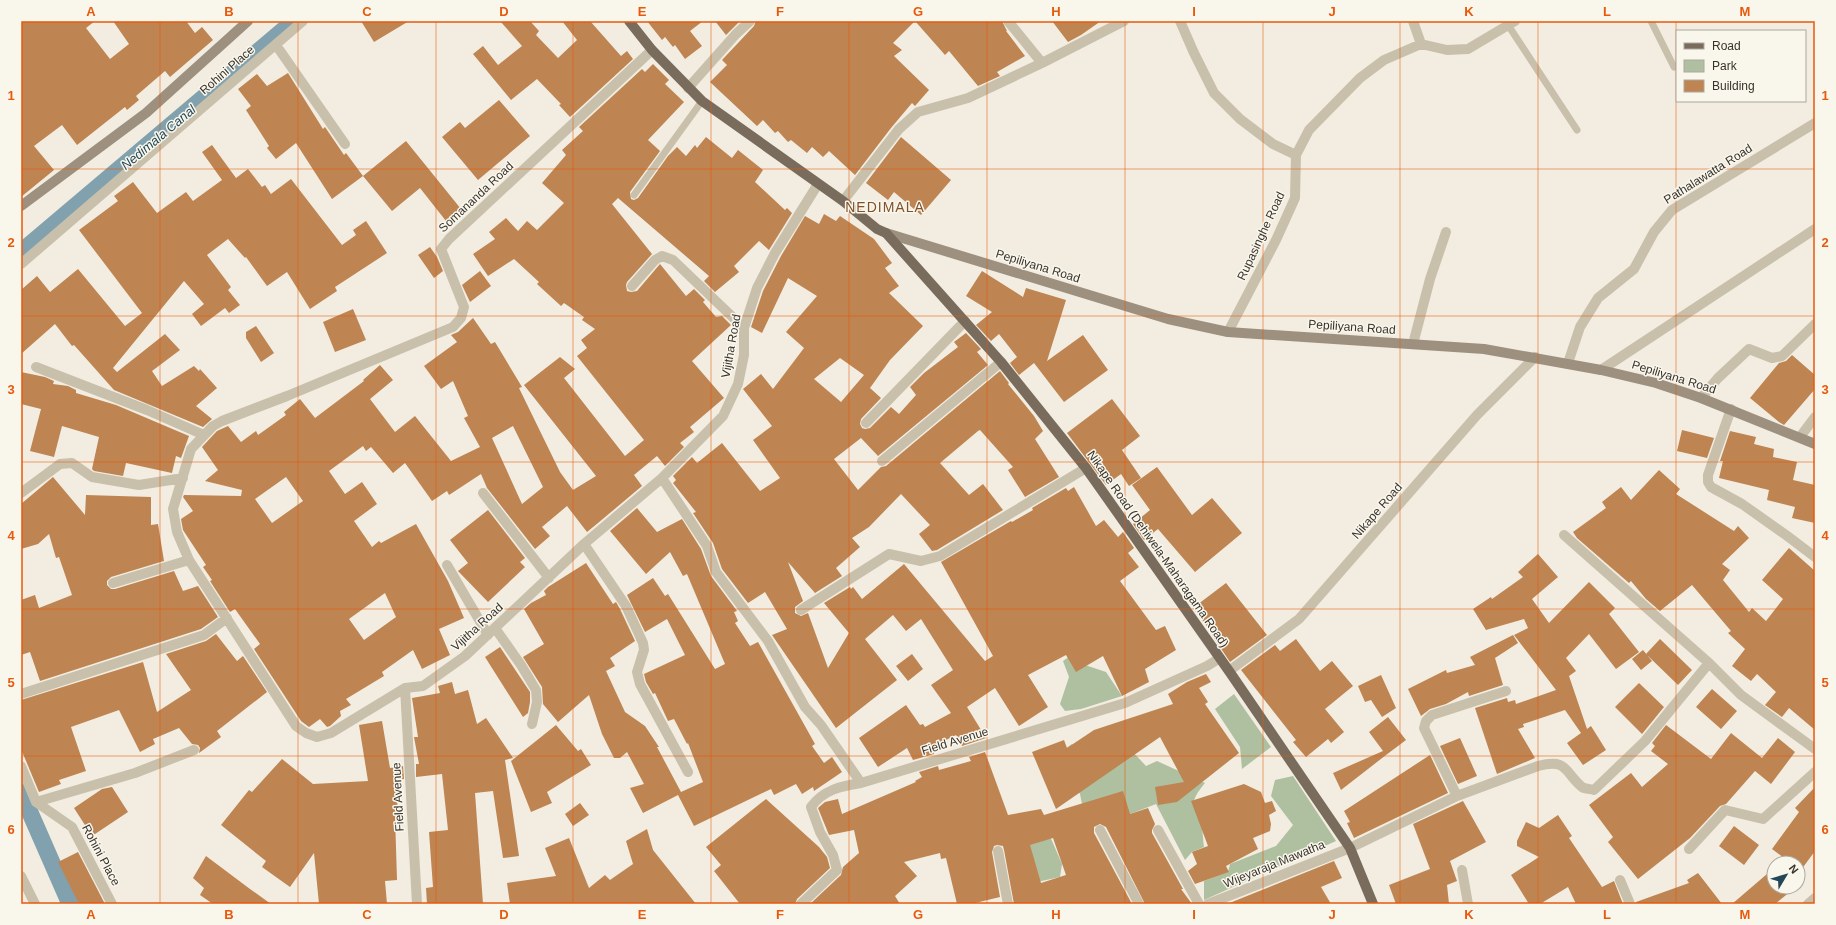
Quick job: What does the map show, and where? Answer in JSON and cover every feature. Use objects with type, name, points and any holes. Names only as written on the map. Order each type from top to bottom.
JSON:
[{"type":"main road","points":[[21,206],[146,113],[248,21]]},
{"type":"main road","name":"Nikape Road (Dehiwela-Maharagama Road)","points":[[629,21],[652,50],[702,101],[843,201],[877,229],[886,233],[1001,362],[1086,468],[1229,671],[1350,848],[1373,904]]},
{"type":"main road","name":"Pepiliyana Road","points":[[886,233],[1168,319],[1228,332],[1484,349],[1601,370],[1656,383],[1701,398],[1815,444]]},
{"type":"street","name":"Rohini Place","points":[[21,264],[303,21]]},
{"type":"street","points":[[688,88],[736,34],[750,21]]},
{"type":"street","points":[[1008,21],[1042,63]]},
{"type":"street","points":[[843,201],[899,129],[918,112],[968,98],[1042,63],[1124,21]]},
{"type":"street","points":[[1180,21],[1214,93],[1240,119],[1273,144],[1296,155]]},
{"type":"street","points":[[1413,21],[1421,44],[1447,50],[1468,49],[1512,23]]},
{"type":"street","name":"Rupasinghe Road","points":[[1228,332],[1276,240],[1295,198],[1296,155],[1309,130],[1360,78],[1384,60],[1421,44]]},
{"type":"street","points":[[276,45],[345,144]]},
{"type":"street","name":"Somananda Road","points":[[222,421],[287,396],[453,327],[461,318],[464,307],[441,249],[455,234],[652,50]]},
{"type":"street","name":"Pathalawatta Road","points":[[1568,363],[1580,327],[1598,298],[1634,269],[1654,232],[1672,210],[1815,123]]},
{"type":"street","name":"Vijitha Road","points":[[222,421],[213,426],[192,449],[173,509],[177,532],[189,560],[296,726],[306,733],[317,737],[331,733],[405,688],[423,686],[465,656],[584,544],[662,478],[723,416],[738,384],[744,355],[744,328],[757,288],[775,253],[818,184]]},
{"type":"street","points":[[1601,370],[1815,229]]},
{"type":"street","points":[[1413,344],[1430,279],[1446,232]]},
{"type":"street","points":[[632,286],[655,260],[662,256],[673,260],[744,328]]},
{"type":"street","points":[[866,423],[965,321]]},
{"type":"street","points":[[1701,398],[1718,378],[1749,349],[1772,358],[1782,356],[1815,324]]},
{"type":"street","name":"Nikape Road","points":[[1229,671],[1299,619],[1477,415],[1535,357]]},
{"type":"street","points":[[882,461],[1001,362]]},
{"type":"street","points":[[36,367],[147,410],[204,435]]},
{"type":"street","points":[[1731,409],[1708,475],[1708,482],[1711,487],[1735,500],[1780,530],[1815,557]]},
{"type":"street","points":[[1800,438],[1815,417]]},
{"type":"street","points":[[21,493],[60,464],[72,463],[92,477],[139,485],[183,478]]},
{"type":"street","points":[[801,610],[889,554],[921,561],[940,556],[1086,468]]},
{"type":"street","points":[[662,478],[706,546],[716,572],[768,641],[805,707],[821,725],[861,783]]},
{"type":"street","points":[[483,493],[549,578]]},
{"type":"street","points":[[1564,534],[1709,663],[1741,695],[1815,749]]},
{"type":"street","points":[[584,544],[626,606],[643,643],[644,650],[637,672],[640,684],[688,772]]},
{"type":"street","points":[[113,583],[189,560]]},
{"type":"street","points":[[447,565],[491,632],[521,665],[536,690],[537,702],[532,724]]},
{"type":"street","points":[[21,694],[204,635],[227,618]]},
{"type":"street","name":"Field Avenue","points":[[801,904],[837,870],[833,855],[820,832],[811,807],[817,798],[839,786],[861,783],[1126,703],[1207,666],[1220,658]]},
{"type":"street","name":"Wijeyaraja Mawatha","points":[[1208,904],[1350,848],[1457,796],[1551,763],[1564,767],[1583,788],[1594,790],[1644,741],[1709,663]]},
{"type":"street","name":"Field Avenue","points":[[405,688],[417,904]]},
{"type":"street","points":[[1457,796],[1424,728],[1426,721],[1432,715],[1506,690]]},
{"type":"street","points":[[21,766],[36,802],[135,773],[194,750]]},
{"type":"street","points":[[1689,849],[1725,810],[1763,819],[1815,772]]},
{"type":"street","name":"Rohini Place","points":[[36,802],[72,828],[112,904]]},
{"type":"street","points":[[1100,830],[1139,904]]},
{"type":"street","points":[[1158,830],[1199,904]]},
{"type":"street","points":[[998,851],[1008,904]]},
{"type":"street","points":[[1462,870],[1468,904]]},
{"type":"street","points":[[21,876],[35,904]]},
{"type":"street","points":[[1620,880],[1630,904]]},
{"type":"street","points":[[1808,904],[1815,898]]},
{"type":"lane","points":[[1651,21],[1674,67]]},
{"type":"lane","points":[[1512,23],[1577,130]]},
{"type":"lane","points":[[634,195],[702,101]]},
{"type":"green space","points":[[1073,654],[1079,663],[1106,672],[1122,696],[1081,709],[1065,711],[1060,704],[1069,677],[1063,661]]},
{"type":"green space","points":[[1234,694],[1271,747],[1242,769],[1240,747],[1215,709]]},
{"type":"green space","points":[[1072,744],[1084,759],[1131,750],[1146,766],[1157,761],[1205,783],[1194,801],[1195,809],[1202,828],[1204,847],[1192,852],[1185,860],[1156,804],[1107,823],[1084,814],[1080,794],[1059,753]]},
{"type":"green space","points":[[1293,776],[1336,841],[1204,900],[1204,881],[1228,872],[1230,864],[1276,846],[1293,825],[1271,796],[1275,780]]},
{"type":"green space","points":[[1049,834],[1062,864],[1060,877],[1037,882],[1029,842]]},
{"type":"building","points":[[21,21],[95,21],[86,28],[110,59],[129,44],[113,21],[186,21],[195,33],[202,27],[213,40],[170,77],[165,71],[136,96],[139,100],[127,110],[125,107],[77,145],[62,125],[34,146],[54,170],[21,197]]},
{"type":"building","points":[[361,21],[409,21],[374,42]]},
{"type":"building","points":[[500,21],[530,21],[539,31],[536,35],[558,58],[577,40],[562,21],[590,21],[621,56],[627,51],[633,59],[570,117],[559,105],[561,104],[537,79],[511,100],[473,54],[483,46],[498,65],[522,46]]},
{"type":"building","points":[[647,21],[703,21],[690,31],[702,46],[685,59],[675,45],[673,47],[665,37],[662,40]]},
{"type":"building","points":[[715,21],[740,21],[726,35]]},
{"type":"building","points":[[756,21],[915,21],[893,43],[902,50],[894,56],[929,90],[915,106],[912,103],[855,175],[829,151],[823,157],[812,147],[807,153],[791,140],[788,142],[778,131],[775,133],[763,120],[757,126],[710,82],[727,65],[722,60],[754,26]]},
{"type":"building","points":[[915,21],[1002,21],[1006,31],[1025,56],[997,72],[1000,76],[978,86],[949,51],[945,55]]},
{"type":"building","points":[[1052,21],[1101,21],[1068,42]]},
{"type":"building","points":[[653,64],[669,80],[665,84],[684,102],[648,140],[660,151],[630,192],[631,199],[634,200],[638,198],[668,156],[677,147],[686,156],[695,145],[697,148],[706,137],[732,158],[738,150],[763,170],[755,182],[785,210],[787,208],[792,213],[769,250],[759,241],[734,266],[739,272],[715,292],[704,281],[709,276],[618,198],[612,204],[652,254],[627,282],[627,291],[637,291],[660,264],[686,296],[694,289],[705,300],[703,302],[716,317],[722,316],[731,325],[692,361],[724,398],[690,427],[694,432],[680,443],[684,447],[665,466],[657,456],[634,475],[642,486],[587,532],[567,506],[542,527],[550,536],[535,549],[487,488],[481,474],[449,495],[447,491],[432,501],[405,463],[393,473],[371,447],[366,451],[363,446],[329,471],[345,494],[362,482],[377,504],[354,521],[372,547],[379,541],[381,543],[416,524],[448,581],[464,618],[439,629],[450,655],[422,669],[413,650],[382,672],[384,676],[346,699],[351,705],[340,711],[341,716],[330,726],[327,727],[320,719],[309,727],[301,721],[254,649],[260,644],[235,609],[230,612],[210,581],[212,580],[203,567],[206,565],[183,530],[181,519],[193,511],[183,497],[184,495],[241,496],[242,490],[205,481],[218,470],[202,447],[217,431],[228,426],[241,442],[256,431],[258,435],[286,415],[284,412],[300,399],[315,418],[364,381],[363,380],[380,365],[393,380],[370,399],[395,432],[415,416],[451,461],[480,447],[464,418],[468,416],[453,381],[441,389],[424,366],[457,342],[451,335],[458,332],[473,318],[491,344],[495,342],[522,387],[519,388],[560,472],[573,490],[596,476],[524,385],[560,357],[575,369],[564,378],[625,456],[644,440],[577,356],[587,348],[581,340],[595,329],[582,320],[584,317],[564,303],[561,306],[537,284],[539,282],[514,259],[488,276],[473,254],[495,239],[489,232],[506,218],[518,231],[527,221],[537,230],[564,203],[542,183],[566,155],[562,150],[583,131],[579,127],[642,69],[645,72]],"holes":[[[513,426],[543,487],[522,504],[492,438]],[[286,477],[303,501],[272,523],[255,499]],[[385,593],[396,617],[364,640],[349,619]]]},
{"type":"building","points":[[288,73],[323,129],[325,127],[344,155],[346,153],[363,176],[332,199],[296,143],[276,159],[267,148],[269,146],[246,110],[251,106],[238,89],[257,74],[267,86]]},
{"type":"building","points":[[499,100],[530,136],[478,180],[442,137],[460,122],[465,128]]},
{"type":"building","points":[[901,137],[951,180],[921,215],[894,192],[888,200],[866,183]]},
{"type":"building","points":[[406,141],[461,209],[446,221],[420,188],[392,211],[363,176]]},
{"type":"building","points":[[212,145],[236,178],[248,169],[262,187],[265,185],[271,194],[291,179],[342,245],[356,235],[353,230],[366,221],[387,253],[335,287],[337,291],[310,309],[287,272],[267,286],[246,257],[245,258],[228,239],[207,255],[231,287],[228,290],[240,305],[229,313],[225,308],[201,326],[192,314],[204,304],[184,281],[113,368],[117,372],[165,334],[180,350],[152,371],[162,386],[194,366],[199,371],[200,369],[217,388],[196,406],[212,419],[203,427],[114,390],[74,345],[72,346],[55,324],[21,354],[21,290],[37,276],[50,292],[78,269],[125,326],[142,313],[79,230],[118,201],[114,196],[133,182],[157,213],[186,192],[193,201],[222,180],[202,152]]},
{"type":"building","points":[[824,214],[836,221],[840,216],[874,239],[892,263],[885,268],[899,286],[889,293],[923,326],[890,360],[870,388],[881,398],[861,419],[860,424],[862,428],[870,428],[891,407],[899,414],[916,395],[910,387],[924,373],[958,347],[954,342],[966,333],[981,349],[977,352],[988,365],[878,456],[861,438],[834,459],[858,490],[881,467],[886,466],[1000,371],[1009,383],[1008,384],[1034,416],[1043,431],[1035,439],[1059,477],[1025,497],[1008,470],[1013,467],[980,430],[940,463],[969,495],[983,484],[1003,510],[937,550],[932,551],[919,534],[930,525],[901,494],[869,527],[852,538],[860,547],[836,568],[842,576],[815,593],[788,562],[803,601],[795,607],[795,613],[801,616],[808,613],[828,668],[849,633],[824,603],[850,587],[851,589],[853,587],[862,599],[904,564],[985,661],[993,656],[941,562],[1011,521],[1012,522],[1033,510],[1032,508],[1066,488],[1068,491],[1074,487],[1096,526],[1104,520],[1118,537],[1123,532],[1134,548],[1128,553],[1139,567],[1120,581],[1156,630],[1165,626],[1176,650],[1145,669],[1149,682],[1122,696],[1103,656],[1076,672],[1066,655],[1028,675],[1048,707],[1019,726],[995,688],[967,707],[986,738],[962,746],[956,735],[932,747],[934,754],[913,760],[907,748],[878,767],[859,738],[906,705],[920,725],[923,724],[925,727],[951,713],[931,685],[953,670],[921,619],[906,631],[893,615],[865,639],[897,680],[836,728],[772,635],[787,629],[765,592],[748,603],[722,569],[713,543],[693,513],[696,512],[673,483],[676,480],[673,476],[692,457],[697,463],[722,443],[760,491],[780,478],[753,440],[772,426],[743,389],[761,374],[773,389],[804,348],[786,332],[817,296],[788,278],[762,333],[751,327],[763,291],[781,256],[805,216],[819,224]],"holes":[[[840,358],[864,375],[841,402],[814,379]]]},
{"type":"building","points":[[430,247],[437,257],[443,271],[434,278],[418,255]]},
{"type":"building","points":[[480,271],[491,286],[470,302],[462,285]]},
{"type":"building","points":[[982,271],[1023,297],[1026,288],[1066,300],[1047,361],[1083,335],[1108,370],[1064,402],[1034,363],[1019,375],[1010,363],[1017,357],[999,334],[991,341],[976,325],[992,312],[966,296]]},
{"type":"building","points":[[353,309],[366,340],[335,352],[323,322]]},
{"type":"building","points":[[256,326],[274,353],[261,362],[246,338],[246,332]]},
{"type":"building","points":[[1792,355],[1815,375],[1815,389],[1784,425],[1750,398],[1779,363],[1786,361]]},
{"type":"building","points":[[21,372],[45,377],[54,381],[53,384],[68,386],[76,390],[76,393],[116,405],[189,436],[181,458],[176,456],[172,473],[126,463],[123,476],[94,471],[92,469],[99,437],[62,426],[54,457],[30,451],[41,409],[21,404]]},
{"type":"building","points":[[1112,399],[1140,436],[1122,450],[1141,478],[1129,486],[1121,474],[1106,485],[1067,433]]},
{"type":"building","points":[[1682,430],[1714,438],[1707,458],[1677,451]]},
{"type":"building","points":[[1730,431],[1756,437],[1754,444],[1774,449],[1773,457],[1797,462],[1793,480],[1815,485],[1815,523],[1792,518],[1795,507],[1767,500],[1769,490],[1719,478],[1723,461],[1720,461]]},
{"type":"building","points":[[1157,467],[1192,515],[1212,498],[1242,533],[1195,572],[1158,529],[1144,540],[1133,524],[1150,510],[1132,485]]},
{"type":"building","points":[[1659,470],[1680,489],[1676,494],[1734,531],[1738,526],[1749,538],[1722,564],[1730,570],[1723,580],[1749,612],[1752,608],[1766,621],[1783,599],[1762,580],[1789,548],[1815,571],[1815,730],[1789,708],[1782,717],[1765,705],[1776,692],[1757,674],[1751,681],[1732,666],[1745,649],[1728,633],[1731,631],[1692,585],[1660,611],[1646,599],[1631,581],[1629,583],[1577,538],[1573,532],[1606,508],[1602,502],[1621,487],[1631,500]]},
{"type":"building","points":[[53,477],[85,515],[86,495],[151,497],[151,525],[158,524],[164,561],[111,577],[107,581],[107,585],[111,589],[115,589],[174,571],[183,591],[198,586],[218,617],[201,629],[40,681],[30,652],[21,655],[21,600],[35,595],[39,608],[72,595],[59,557],[56,558],[49,534],[38,544],[21,549],[21,504]]},
{"type":"building","points":[[637,508],[657,532],[682,519],[701,549],[711,576],[737,611],[734,612],[738,621],[735,623],[750,646],[758,642],[815,744],[812,746],[824,763],[832,757],[842,772],[814,791],[813,787],[802,794],[796,784],[774,795],[771,789],[694,826],[678,795],[643,813],[630,788],[644,784],[627,752],[620,758],[614,758],[602,734],[589,695],[558,722],[543,704],[542,687],[523,657],[544,644],[524,609],[531,603],[546,595],[544,591],[548,587],[586,563],[613,604],[616,602],[635,641],[610,658],[615,666],[606,671],[625,712],[645,726],[659,747],[657,747],[681,792],[703,782],[688,743],[687,744],[674,719],[668,721],[655,693],[653,694],[646,682],[644,674],[685,655],[667,619],[645,632],[627,595],[653,578],[665,596],[668,594],[715,669],[725,664],[687,574],[683,576],[670,552],[646,574],[610,531]]},
{"type":"building","points":[[488,510],[525,558],[520,562],[525,567],[488,602],[458,571],[468,563],[450,540]]},
{"type":"building","points":[[1538,554],[1558,577],[1532,599],[1549,623],[1589,582],[1615,608],[1609,614],[1639,652],[1616,669],[1589,634],[1566,658],[1576,671],[1569,676],[1587,729],[1591,726],[1606,750],[1583,765],[1567,743],[1581,733],[1565,710],[1523,724],[1524,727],[1518,729],[1535,758],[1497,774],[1475,708],[1507,698],[1508,702],[1515,700],[1516,704],[1556,690],[1514,635],[1528,628],[1524,619],[1486,630],[1473,609],[1491,597],[1492,599],[1523,577],[1518,572]]},
{"type":"building","points":[[1226,583],[1267,635],[1230,662],[1212,635],[1213,634],[1193,608]]},
{"type":"building","points":[[216,634],[237,661],[243,656],[267,692],[217,731],[221,737],[199,753],[200,748],[198,745],[192,744],[179,728],[153,739],[155,744],[140,752],[119,710],[71,727],[86,771],[59,780],[61,784],[39,792],[21,749],[21,700],[143,662],[157,712],[191,690],[166,654],[206,641]]},
{"type":"building","points":[[1513,635],[1518,643],[1495,658],[1503,685],[1469,696],[1468,692],[1446,704],[1430,709],[1421,716],[1408,689],[1446,670],[1447,673],[1475,665],[1470,657]]},
{"type":"building","points":[[1296,639],[1320,671],[1332,661],[1353,686],[1325,709],[1344,732],[1331,743],[1328,739],[1306,757],[1293,742],[1296,740],[1241,670],[1275,645],[1280,651]]},
{"type":"building","points":[[1660,639],[1692,670],[1678,685],[1646,654]]},
{"type":"building","points":[[500,647],[530,692],[528,713],[523,717],[485,657]]},
{"type":"building","points":[[1643,650],[1652,661],[1641,670],[1632,659]]},
{"type":"building","points":[[912,654],[923,669],[908,681],[896,666]]},
{"type":"building","points":[[1206,674],[1211,682],[1199,688],[1208,702],[1205,704],[1239,753],[1177,802],[1158,805],[1155,787],[1184,782],[1160,737],[1056,809],[1032,752],[1064,740],[1067,748],[1094,730],[1173,704],[1168,694],[1187,682]]},
{"type":"building","points":[[1381,675],[1396,708],[1382,717],[1371,700],[1365,702],[1358,686]]},
{"type":"building","points":[[452,682],[455,694],[468,690],[477,724],[486,718],[513,758],[505,760],[519,856],[503,858],[493,791],[475,793],[483,904],[427,904],[426,888],[433,887],[429,832],[448,830],[442,774],[416,777],[416,764],[419,764],[414,737],[418,737],[412,698],[440,693],[438,686]]},
{"type":"building","points":[[1639,683],[1664,707],[1642,734],[1615,707]]},
{"type":"building","points":[[1712,689],[1737,711],[1721,729],[1696,707]]},
{"type":"building","points":[[1388,717],[1406,740],[1386,755],[1369,732]]},
{"type":"building","points":[[382,721],[390,768],[403,766],[404,779],[396,780],[398,816],[395,816],[397,880],[385,881],[387,904],[319,904],[314,853],[290,887],[262,867],[266,861],[221,825],[249,790],[252,792],[282,759],[313,784],[368,781],[359,725]]},
{"type":"building","points":[[556,725],[578,751],[581,749],[591,765],[547,792],[552,803],[531,812],[511,761]]},
{"type":"building","points":[[1666,725],[1711,759],[1731,733],[1762,758],[1778,738],[1795,752],[1771,784],[1755,771],[1726,804],[1720,806],[1690,838],[1638,879],[1608,842],[1613,837],[1589,805],[1631,773],[1642,787],[1668,764],[1651,751],[1655,746],[1652,743]]},
{"type":"building","points":[[1460,738],[1477,776],[1458,784],[1440,746]]},
{"type":"building","points":[[1383,751],[1386,755],[1341,790],[1333,773]]},
{"type":"building","points":[[985,752],[1008,815],[1041,809],[1044,815],[1123,791],[1130,814],[1148,808],[1155,824],[1152,833],[1183,889],[1181,889],[1192,904],[1145,904],[1106,827],[1100,824],[1094,827],[1094,833],[1132,904],[1014,904],[1003,846],[997,845],[994,846],[992,852],[1000,897],[971,904],[957,904],[946,858],[941,859],[940,853],[904,862],[917,876],[895,896],[900,904],[810,904],[841,875],[843,867],[859,853],[854,830],[829,835],[818,808],[825,802],[838,799],[842,814],[916,782],[915,781],[922,777],[919,772],[938,766],[939,770],[971,761],[969,757]],"holes":[[[1053,838],[1066,875],[1041,883],[1030,845]]]},
{"type":"building","points":[[1430,755],[1448,793],[1354,838],[1347,823],[1350,822],[1344,811]]},
{"type":"building","points":[[1244,784],[1261,792],[1265,803],[1272,801],[1276,811],[1269,815],[1271,824],[1270,831],[1253,838],[1258,849],[1226,866],[1229,872],[1195,884],[1188,871],[1197,864],[1192,852],[1208,846],[1191,801]]},
{"type":"building","points":[[112,787],[128,812],[92,836],[74,808],[102,789]]},
{"type":"building","points":[[1815,787],[1815,851],[1806,863],[1806,855],[1780,855],[1772,849],[1799,812],[1795,808]]},
{"type":"building","points":[[766,799],[819,847],[827,857],[830,868],[797,899],[795,904],[740,904],[714,871],[721,865],[706,847]]},
{"type":"building","points":[[1463,801],[1486,842],[1450,861],[1457,881],[1447,885],[1449,904],[1396,904],[1389,885],[1430,869],[1413,824]]},
{"type":"building","points":[[580,803],[589,815],[573,826],[565,814]]},
{"type":"building","points":[[1558,815],[1572,836],[1569,838],[1602,887],[1614,881],[1623,904],[1576,904],[1568,887],[1540,904],[1529,904],[1511,875],[1539,857],[1517,846],[1517,841],[1526,822],[1539,828]]},
{"type":"building","points":[[1734,826],[1759,845],[1744,865],[1719,846]]},
{"type":"building","points":[[647,829],[653,850],[696,904],[510,904],[507,883],[556,876],[545,848],[569,838],[589,888],[605,875],[610,880],[633,864],[626,841]]},
{"type":"building","points":[[78,852],[105,904],[79,904],[58,862]]},
{"type":"building","points":[[206,856],[271,904],[213,904],[200,895],[204,888],[193,878]]},
{"type":"building","points":[[1334,861],[1342,878],[1321,887],[1331,904],[1227,904]]},
{"type":"building","points":[[1698,873],[1722,904],[1636,904],[1636,902],[1689,883],[1687,880]]},
{"type":"building","points":[[1766,875],[1766,895],[1786,895],[1775,904],[1732,904]]},
{"type":"waterway","name":"Nedimala Canal","points":[[21,252],[294,21]]},
{"type":"waterway","name":"Nedimala Canal","points":[[21,792],[70,904]]},
{"type":"district","name":"NEDIMALA","points":[[885,207]]}]
